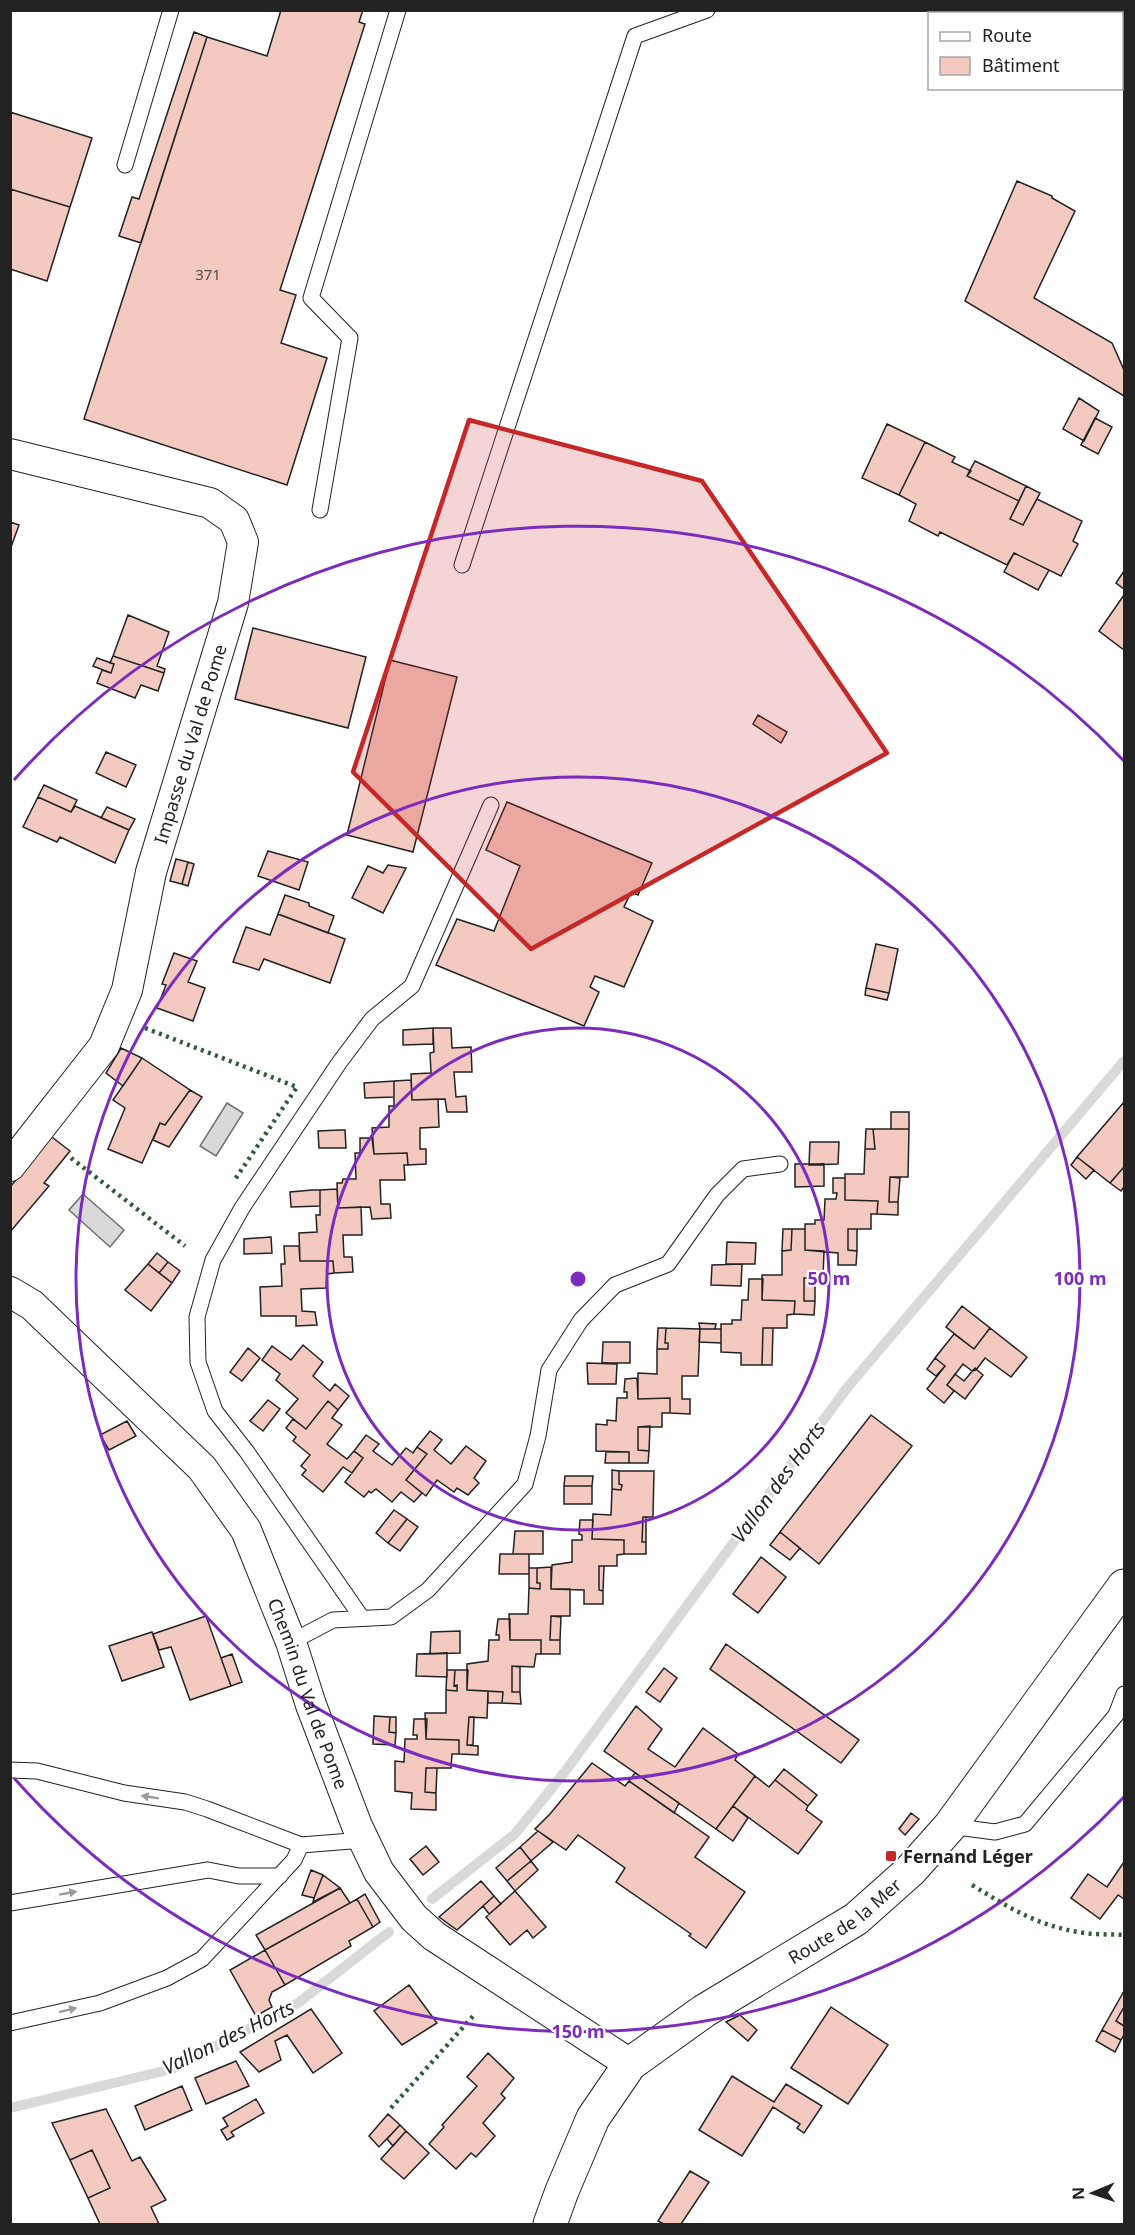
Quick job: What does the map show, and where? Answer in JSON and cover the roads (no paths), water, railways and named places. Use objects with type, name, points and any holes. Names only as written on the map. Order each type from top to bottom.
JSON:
[{"type":"main road","name":"Route de la Mer","points":[[550,2224],[593,2118],[630,2064],[704,2011],[856,1919],[910,1871],[950,1826],[1121,1597]]},
{"type":"street","name":"Impasse du Val de Pome","points":[[10,454],[210,503],[234,520],[243,542],[233,603],[151,872],[127,990],[104,1046],[10,1166]]},
{"type":"street","name":"Chemin du Val de Pome","points":[[10,1292],[32,1305],[202,1468],[246,1530],[291,1642],[315,1716],[363,1840],[379,1872],[414,1918],[434,1936],[630,2064]]},
{"type":"lane","points":[[125,165],[171,10]]},
{"type":"lane","points":[[320,510],[350,338],[311,298],[398,10]]},
{"type":"lane","points":[[462,565],[635,36],[707,10]]},
{"type":"lane","points":[[362,1618],[247,1452],[215,1411],[198,1362],[197,1317],[213,1260],[242,1208],[339,1063],[372,1019],[412,986],[491,805]]},
{"type":"lane","points":[[291,1642],[333,1620],[391,1617],[429,1590],[525,1484],[538,1437],[549,1370],[581,1320],[615,1285],[668,1264],[717,1195],[743,1169],[780,1164]]},
{"type":"lane","points":[[950,1826],[995,1832],[1024,1824],[1116,1715],[1125,1694]]},
{"type":"lane","points":[[10,1770],[37,1771],[124,1793],[185,1803],[207,1809],[301,1845],[363,1840]]},
{"type":"lane","points":[[10,2023],[100,2002],[167,1978],[202,1959],[294,1860],[301,1845]]},
{"type":"lane","points":[[10,1903],[208,1870],[239,1876],[280,1876]]},
{"type":"waterway","name":"Vallon des Horts","points":[[432,1899],[515,1834],[564,1773],[847,1388],[1124,1061]]},
{"type":"waterway","name":"Vallon des Horts","points":[[10,2108],[172,2069],[298,2003],[389,1932]]},
{"type":"place","name":"Fernand Léger","points":[[891,1856]]}]
